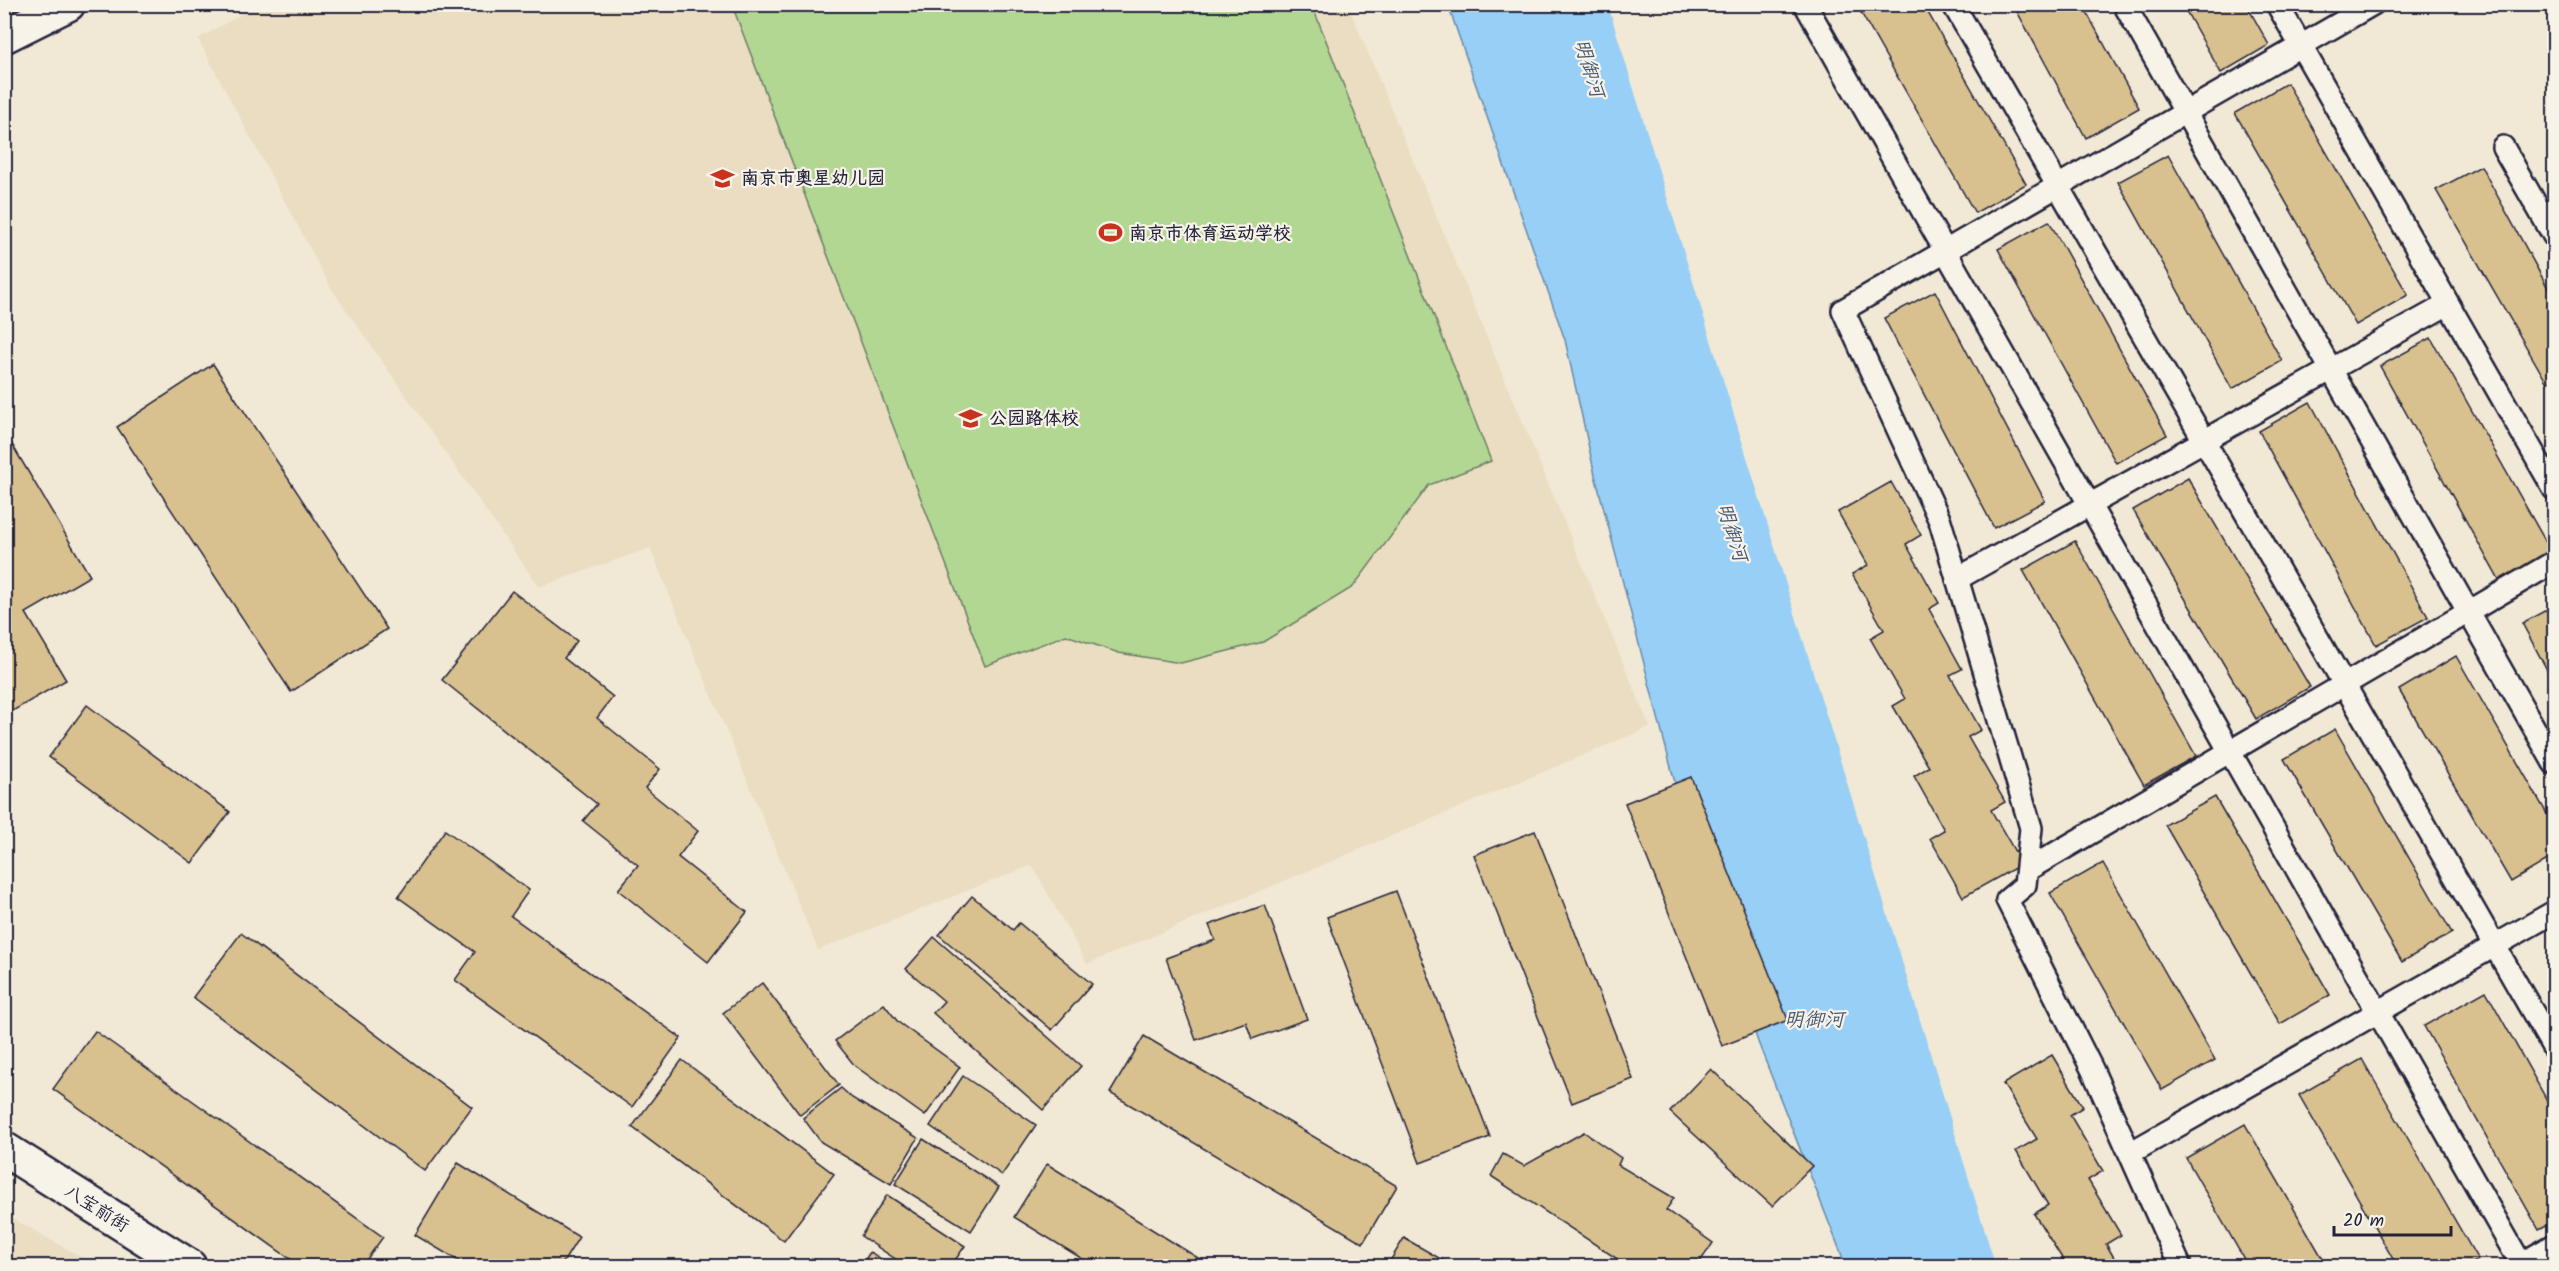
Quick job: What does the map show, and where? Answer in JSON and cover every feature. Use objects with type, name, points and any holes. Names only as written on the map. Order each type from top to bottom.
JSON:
[{"type":"street","points":[[4,36],[68,4]]},
{"type":"street","name":"八宝前街","points":[[4,1149],[189,1266]]},
{"type":"lane","points":[[1805,4],[2519,1265],[2554,1245]]},
{"type":"lane","points":[[1953,4],[2554,1049]]},
{"type":"lane","points":[[2124,4],[2554,764]]},
{"type":"lane","points":[[2277,4],[2554,489]]},
{"type":"lane","points":[[2180,1266],[2092,1069],[2007,900],[2025,885],[2031,828],[1940,522],[1843,310],[2373,4]]},
{"type":"lane","points":[[2503,147],[2554,236]]},
{"type":"lane","points":[[1957,579],[2448,304]]},
{"type":"lane","points":[[2027,870],[2554,562]]},
{"type":"lane","points":[[2130,1153],[2554,912]]},
{"type":"shaded area","name":"公园路体校","points":[[259,4],[1348,5],[1650,727],[1087,964],[1032,865],[818,950],[650,548],[539,587],[331,288],[198,39]]},
{"type":"shaded area","points":[[5,1214],[97,1266],[5,1266]]},
{"type":"green space","name":"南京市体育运动学校","points":[[732,5],[1312,5],[1491,461],[1429,485],[1353,587],[1263,642],[1181,663],[1119,653],[1066,635],[985,666]]},
{"type":"water","name":"明御河","points":[[1448,5],[1559,5],[1608,154],[1763,671],[1961,1266],[1846,1266],[1758,1042],[1681,806],[1595,475],[1565,340]]},
{"type":"building","points":[[1856,4],[1923,4],[2026,184],[1975,213]]},
{"type":"building","points":[[2013,4],[2082,4],[2139,108],[2086,138]]},
{"type":"building","points":[[2182,4],[2246,4],[2269,45],[2221,73]]},
{"type":"building","points":[[2287,83],[2408,295],[2356,325],[2235,113]]},
{"type":"building","points":[[2168,155],[2282,361],[2232,389],[2118,182]]},
{"type":"building","points":[[2481,166],[2554,299],[2554,378],[2547,383],[2436,190]]},
{"type":"building","points":[[2049,221],[2167,435],[2116,463],[1998,249]]},
{"type":"building","points":[[1935,291],[2045,501],[1994,528],[1884,318]]},
{"type":"building","points":[[2431,338],[2552,553],[2500,582],[2380,366]]},
{"type":"building","points":[[213,364],[387,629],[291,692],[117,427]]},
{"type":"building","points":[[2310,402],[2428,617],[2376,645],[2259,431]]},
{"type":"building","points":[[4,431],[90,576],[26,613],[66,680],[4,716]]},
{"type":"building","points":[[2188,478],[2310,687],[2256,719],[2133,510]]},
{"type":"building","points":[[1891,482],[1921,535],[1906,544],[1939,603],[1929,609],[1962,669],[1950,675],[1981,730],[1968,737],[2005,802],[1991,810],[2022,864],[1963,897],[1930,838],[1944,830],[1914,776],[1929,767],[1893,706],[1905,699],[1870,638],[1884,630],[1852,574],[1868,565],[1838,512]]},
{"type":"building","points":[[2075,541],[2196,756],[2144,785],[2023,570]]},
{"type":"building","points":[[512,591],[577,641],[564,658],[613,697],[597,718],[660,769],[645,788],[698,831],[678,857],[747,912],[708,962],[618,890],[638,865],[583,821],[597,804],[442,680]]},
{"type":"building","points":[[2554,606],[2554,683],[2522,623]]},
{"type":"building","points":[[2456,656],[2554,826],[2554,856],[2511,882],[2399,690]]},
{"type":"building","points":[[87,705],[230,812],[192,863],[49,757]]},
{"type":"building","points":[[2335,729],[2452,933],[2402,962],[2284,759]]},
{"type":"building","points":[[1691,777],[1788,1020],[1722,1046],[1625,803]]},
{"type":"building","points":[[2215,797],[2330,995],[2280,1024],[2165,825]]},
{"type":"building","points":[[445,830],[529,890],[511,916],[681,1038],[632,1107],[455,980],[475,952],[398,897]]},
{"type":"building","points":[[1535,831],[1633,1079],[1572,1103],[1474,855]]},
{"type":"building","points":[[2103,863],[2215,1060],[2162,1090],[2050,893]]},
{"type":"building","points":[[1396,891],[1490,1137],[1420,1163],[1327,917]]},
{"type":"building","points":[[972,896],[1013,930],[1019,923],[1092,984],[1052,1030],[939,935]]},
{"type":"building","points":[[1265,905],[1307,1019],[1252,1039],[1246,1022],[1196,1040],[1166,958],[1215,940],[1209,925]]},
{"type":"building","points":[[241,933],[472,1107],[425,1171],[193,997]]},
{"type":"building","points":[[934,937],[1081,1066],[1043,1110],[933,1013],[944,1001],[906,969]]},
{"type":"building","points":[[762,983],[839,1085],[800,1115],[723,1013]]},
{"type":"building","points":[[2486,991],[2554,1113],[2554,1222],[2539,1230],[2424,1026]]},
{"type":"building","points":[[884,1004],[898,1022],[960,1067],[925,1116],[855,1066],[835,1041]]},
{"type":"building","points":[[95,1031],[383,1237],[362,1266],[300,1266],[53,1089]]},
{"type":"building","points":[[1144,1036],[1397,1186],[1363,1243],[1110,1093]]},
{"type":"building","points":[[2052,1055],[2083,1107],[2070,1115],[2103,1171],[2088,1180],[2121,1235],[2106,1244],[2119,1266],[2067,1266],[2034,1214],[2048,1205],[2016,1151],[2037,1139],[2003,1084]]},
{"type":"building","points":[[2362,1059],[2478,1260],[2467,1266],[2397,1266],[2299,1095]]},
{"type":"building","points":[[682,1060],[834,1174],[784,1241],[632,1127]]},
{"type":"building","points":[[1711,1069],[1812,1166],[1772,1206],[1670,1112]]},
{"type":"building","points":[[963,1076],[1036,1125],[1002,1175],[930,1126]]},
{"type":"building","points":[[841,1088],[852,1098],[918,1138],[891,1184],[821,1142],[803,1118]]},
{"type":"building","points":[[2245,1124],[2327,1266],[2248,1266],[2186,1158]]},
{"type":"building","points":[[1584,1132],[1621,1158],[1618,1165],[1674,1198],[1666,1210],[1713,1243],[1697,1266],[1628,1266],[1491,1176],[1503,1154],[1524,1166]]},
{"type":"building","points":[[923,1139],[999,1187],[971,1231],[895,1184]]},
{"type":"building","points":[[458,1163],[579,1237],[561,1266],[467,1266],[415,1235]]},
{"type":"building","points":[[1047,1164],[1211,1266],[1094,1266],[1014,1217]]},
{"type":"building","points":[[887,1195],[965,1246],[951,1266],[906,1266],[861,1236]]},
{"type":"building","points":[[1404,1238],[1453,1266],[1387,1266]]},
{"type":"building","points":[[870,1252],[892,1266],[861,1266]]},
{"type":"waterway","name":"明御河","points":[[1571,4],[1959,1266]]},
{"type":"place","name":"南京市奥星幼儿园","points":[[723,178]]},
{"type":"place","name":"南京市体育运动学校","points":[[1111,233]]},
{"type":"place","name":"公园路体校","points":[[971,418]]}]
